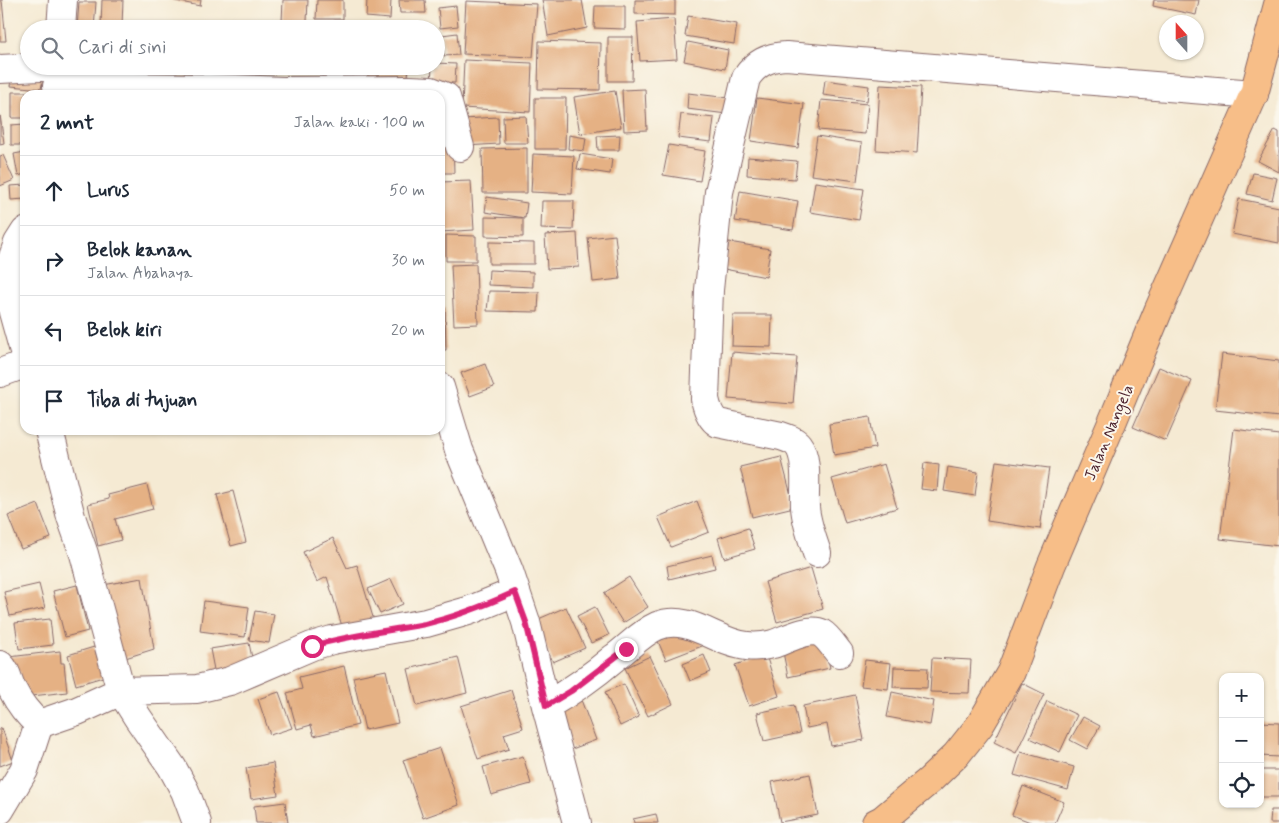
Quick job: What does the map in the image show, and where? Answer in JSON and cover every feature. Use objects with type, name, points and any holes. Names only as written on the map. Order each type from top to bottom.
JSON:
[{"type":"main road","name":"Jalan Nangela","points":[[876,823],[930,780],[956,755],[980,725],[1011,672],[1051,566],[1159,309],[1254,94],[1279,1]]},
{"type":"street","points":[[62,20],[63,0]]},
{"type":"street","points":[[817,552],[806,514],[805,473],[802,453],[798,445],[791,439],[781,436],[718,423],[707,410],[705,399],[709,290],[719,192],[746,78],[755,66],[774,57],[786,56],[1254,94]]},
{"type":"street","points":[[0,69],[20,72]]},
{"type":"street","points":[[39,75],[58,78],[259,90]]},
{"type":"street","points":[[445,97],[460,147]]},
{"type":"street","points":[[20,240],[7,274],[13,312],[20,337]]},
{"type":"street","points":[[0,373],[20,366]]},
{"type":"street","points":[[445,404],[459,450],[509,571],[526,622],[577,823]]},
{"type":"street","points":[[50,435],[71,517],[84,554],[121,691],[172,767],[185,790],[197,823]]},
{"type":"street","points":[[38,724],[77,711],[121,691],[197,688],[230,681],[312,646],[332,640],[426,624],[468,611],[515,592]]},
{"type":"street","points":[[546,706],[571,691],[644,633],[666,623],[682,623],[699,628],[728,642],[748,646],[773,644],[812,632],[821,633],[839,653]]},
{"type":"street","points":[[0,665],[4,668],[13,691],[26,714],[38,724]]},
{"type":"street","points":[[0,810],[24,770],[38,724]]},
{"type":"building","points":[[0,0],[2,0],[6,41],[0,41]]},
{"type":"building","points":[[102,0],[123,0],[122,20],[101,20]]},
{"type":"building","points":[[171,0],[201,0],[200,6]]},
{"type":"building","points":[[283,0],[308,0],[307,20],[282,20]]},
{"type":"building","points":[[317,0],[343,0],[343,19],[316,19]]},
{"type":"building","points":[[367,0],[391,0],[390,19],[366,17]]},
{"type":"building","points":[[399,0],[425,0],[426,13],[400,13]]},
{"type":"building","points":[[542,0],[582,0],[587,28],[548,36]]},
{"type":"building","points":[[635,0],[675,0],[675,15],[635,14]]},
{"type":"building","points":[[1154,0],[1199,0],[1196,15],[1153,6]]},
{"type":"building","points":[[466,1],[537,4],[533,57],[463,54]]},
{"type":"building","points":[[79,2],[96,2],[95,20],[78,20]]},
{"type":"building","points":[[456,6],[458,26],[445,27],[445,20],[439,20],[438,8]]},
{"type":"building","points":[[595,6],[625,6],[625,29],[594,28]]},
{"type":"building","points":[[688,16],[737,24],[734,44],[685,36]]},
{"type":"building","points":[[674,19],[677,59],[640,61],[637,22]]},
{"type":"building","points":[[457,33],[459,55],[445,56],[445,35]]},
{"type":"building","points":[[608,37],[633,37],[632,81],[608,81]]},
{"type":"building","points":[[539,41],[601,43],[600,90],[538,89]]},
{"type":"building","points":[[688,42],[728,50],[725,69],[684,61]]},
{"type":"building","points":[[464,60],[532,63],[530,112],[462,108]]},
{"type":"building","points":[[445,63],[456,64],[455,83],[431,82],[431,75],[445,75]]},
{"type":"building","points":[[13,75],[43,79],[41,89],[11,86]]},
{"type":"building","points":[[353,75],[353,77],[322,76]]},
{"type":"building","points":[[364,75],[408,75],[407,87],[363,82]]},
{"type":"building","points":[[825,80],[869,86],[867,101],[823,95]]},
{"type":"building","points":[[880,85],[921,87],[917,153],[876,150]]},
{"type":"building","points":[[645,89],[647,130],[624,131],[622,90]]},
{"type":"building","points":[[615,91],[621,127],[580,134],[574,97]]},
{"type":"building","points":[[12,92],[20,92],[20,118],[12,118]]},
{"type":"building","points":[[688,93],[729,98],[727,114],[687,109]]},
{"type":"building","points":[[535,98],[566,98],[565,149],[535,149]]},
{"type":"building","points":[[757,98],[804,104],[798,148],[751,141]]},
{"type":"building","points":[[821,100],[868,104],[865,134],[818,130]]},
{"type":"building","points":[[681,114],[714,118],[711,142],[678,138]]},
{"type":"building","points":[[0,115],[4,143],[0,144]]},
{"type":"building","points":[[526,116],[528,143],[504,143],[503,117]]},
{"type":"building","points":[[498,117],[499,144],[465,146],[463,119]]},
{"type":"building","points":[[20,124],[20,145],[11,145],[11,125]]},
{"type":"building","points":[[1275,130],[1279,132],[1279,172],[1258,161]]},
{"type":"building","points":[[569,135],[586,138],[584,151],[568,149]]},
{"type":"building","points":[[620,135],[619,150],[598,150],[597,136]]},
{"type":"building","points":[[817,136],[862,143],[857,181],[811,175]]},
{"type":"building","points":[[445,137],[453,137],[454,173],[445,173]]},
{"type":"building","points":[[669,145],[705,151],[700,181],[663,175]]},
{"type":"building","points":[[527,148],[527,193],[483,193],[482,149]]},
{"type":"building","points":[[20,153],[20,175],[18,176],[14,154]]},
{"type":"building","points":[[533,154],[574,156],[572,194],[531,192]]},
{"type":"building","points":[[580,154],[612,159],[610,174],[577,169]]},
{"type":"building","points":[[3,155],[14,180],[0,186],[0,156]]},
{"type":"building","points":[[748,157],[797,161],[795,179],[747,175]]},
{"type":"building","points":[[1253,173],[1277,178],[1272,200],[1247,194]]},
{"type":"building","points":[[471,181],[474,230],[445,232],[445,182]]},
{"type":"building","points":[[815,182],[864,189],[859,220],[810,212]]},
{"type":"building","points":[[20,185],[20,199],[11,200],[10,186]]},
{"type":"building","points":[[740,191],[798,201],[793,230],[735,221]]},
{"type":"building","points":[[487,197],[527,203],[525,218],[485,212]]},
{"type":"building","points":[[1239,199],[1279,207],[1279,243],[1232,234]]},
{"type":"building","points":[[542,201],[574,201],[573,230],[541,229]]},
{"type":"building","points":[[485,217],[523,218],[523,237],[485,236]]},
{"type":"building","points":[[577,233],[579,267],[547,269],[545,235]]},
{"type":"building","points":[[446,235],[476,236],[476,261],[446,261]]},
{"type":"building","points":[[615,235],[620,279],[593,282],[588,238]]},
{"type":"building","points":[[489,242],[534,243],[534,264],[489,264]]},
{"type":"building","points":[[729,242],[770,249],[766,277],[724,269]]},
{"type":"building","points":[[476,264],[478,324],[454,325],[451,265]]},
{"type":"building","points":[[489,270],[533,272],[533,287],[488,285]]},
{"type":"building","points":[[489,291],[539,292],[538,312],[487,311]]},
{"type":"building","points":[[445,308],[446,350],[445,350]]},
{"type":"building","points":[[733,315],[772,315],[771,347],[732,346]]},
{"type":"building","points":[[732,352],[797,357],[793,404],[728,399]]},
{"type":"building","points":[[1222,354],[1279,361],[1279,417],[1215,410]]},
{"type":"building","points":[[485,364],[494,387],[470,396],[461,373]]},
{"type":"building","points":[[1159,367],[1192,381],[1166,441],[1133,427]]},
{"type":"building","points":[[870,417],[875,448],[834,455],[829,424]]},
{"type":"building","points":[[1234,429],[1279,435],[1279,546],[1220,539]]},
{"type":"building","points":[[781,457],[794,507],[752,517],[740,467]]},
{"type":"building","points":[[996,461],[1049,468],[1040,529],[987,521]]},
{"type":"building","points":[[924,463],[939,465],[937,491],[921,489]]},
{"type":"building","points":[[884,464],[897,508],[845,523],[832,479]]},
{"type":"building","points":[[948,467],[978,472],[975,496],[944,491]]},
{"type":"building","points":[[147,485],[153,509],[115,519],[121,540],[98,546],[88,504],[109,499],[108,495]]},
{"type":"building","points":[[233,491],[246,542],[231,546],[217,495]]},
{"type":"building","points":[[697,501],[709,532],[671,547],[658,517]]},
{"type":"building","points":[[38,504],[51,538],[21,549],[8,516]]},
{"type":"building","points":[[748,528],[755,549],[724,558],[718,538]]},
{"type":"building","points":[[333,538],[347,568],[357,565],[376,627],[345,636],[327,577],[317,582],[303,552]]},
{"type":"building","points":[[712,555],[715,568],[669,579],[667,566]]},
{"type":"building","points":[[811,568],[823,609],[777,622],[765,582]]},
{"type":"building","points":[[629,577],[648,607],[623,623],[604,593]]},
{"type":"building","points":[[142,578],[154,649],[119,660],[103,585]]},
{"type":"building","points":[[391,579],[403,604],[380,614],[368,589]]},
{"type":"building","points":[[39,584],[45,608],[10,616],[4,592]]},
{"type":"building","points":[[77,585],[88,631],[65,637],[53,591]]},
{"type":"building","points":[[204,601],[249,607],[245,637],[200,631]]},
{"type":"building","points":[[566,607],[585,648],[553,662],[534,621]]},
{"type":"building","points":[[595,607],[609,635],[591,643],[577,616]]},
{"type":"building","points":[[255,611],[274,614],[269,643],[249,640]]},
{"type":"building","points":[[50,619],[53,645],[19,649],[15,623]]},
{"type":"building","points":[[695,627],[702,646],[666,660],[658,641]]},
{"type":"building","points":[[823,639],[830,668],[788,677],[782,647]]},
{"type":"building","points":[[249,643],[254,668],[215,675],[210,649]]},
{"type":"building","points":[[94,647],[103,677],[76,685],[68,655]]},
{"type":"building","points":[[60,651],[61,663],[64,663],[67,692],[23,697],[20,670],[10,671],[9,657]]},
{"type":"building","points":[[704,655],[711,672],[690,681],[683,664]]},
{"type":"building","points":[[766,655],[779,696],[749,706],[735,665]]},
{"type":"building","points":[[650,656],[673,704],[648,716],[625,668]]},
{"type":"building","points":[[458,657],[467,693],[417,706],[408,669]]},
{"type":"building","points":[[932,658],[971,660],[969,693],[930,692]]},
{"type":"building","points":[[865,660],[891,663],[888,689],[861,686]]},
{"type":"building","points":[[344,666],[358,725],[314,736],[311,725],[297,729],[287,693],[302,689],[299,677]]},
{"type":"building","points":[[894,667],[928,668],[927,688],[893,687]]},
{"type":"building","points":[[386,670],[398,723],[365,730],[353,677]]},
{"type":"building","points":[[1022,683],[1044,694],[1016,753],[994,742]]},
{"type":"building","points":[[624,684],[639,717],[620,726],[605,692]]},
{"type":"building","points":[[511,690],[523,728],[504,734],[509,749],[478,759],[461,706]]},
{"type":"building","points":[[279,692],[292,728],[270,735],[258,699]]},
{"type":"building","points":[[892,692],[934,701],[930,725],[887,717]]},
{"type":"building","points":[[855,695],[864,740],[831,746],[827,724],[807,728],[803,706]]},
{"type":"building","points":[[580,697],[596,740],[572,749],[556,706]]},
{"type":"building","points":[[1047,701],[1077,715],[1060,752],[1030,738]]},
{"type":"building","points":[[794,705],[800,733],[764,741],[757,713]]},
{"type":"building","points":[[1083,717],[1100,726],[1087,749],[1070,740]]},
{"type":"building","points":[[1264,722],[1279,723],[1279,757],[1264,756]]},
{"type":"building","points":[[2,728],[13,761],[0,766],[0,729]]},
{"type":"building","points":[[440,748],[459,805],[423,818],[403,760]]},
{"type":"building","points":[[1021,752],[1074,767],[1068,790],[1014,775]]},
{"type":"building","points":[[523,756],[531,784],[491,795],[483,767]]},
{"type":"building","points":[[273,763],[278,795],[251,799],[246,768]]},
{"type":"building","points":[[1264,770],[1279,770],[1279,797],[1264,797]]},
{"type":"building","points":[[810,774],[818,815],[780,822],[772,782]]},
{"type":"building","points":[[1023,786],[1064,802],[1055,823],[1033,823],[1012,815]]},
{"type":"building","points":[[285,802],[288,823],[256,823],[254,806]]},
{"type":"building","points":[[1271,810],[1279,810],[1279,823],[1270,823]]},
{"type":"building","points":[[656,814],[658,823],[634,823],[633,819]]},
{"type":"route","points":[[312,646],[332,640],[426,624],[468,611],[515,592],[526,622],[546,706],[571,691],[626,649]]}]
